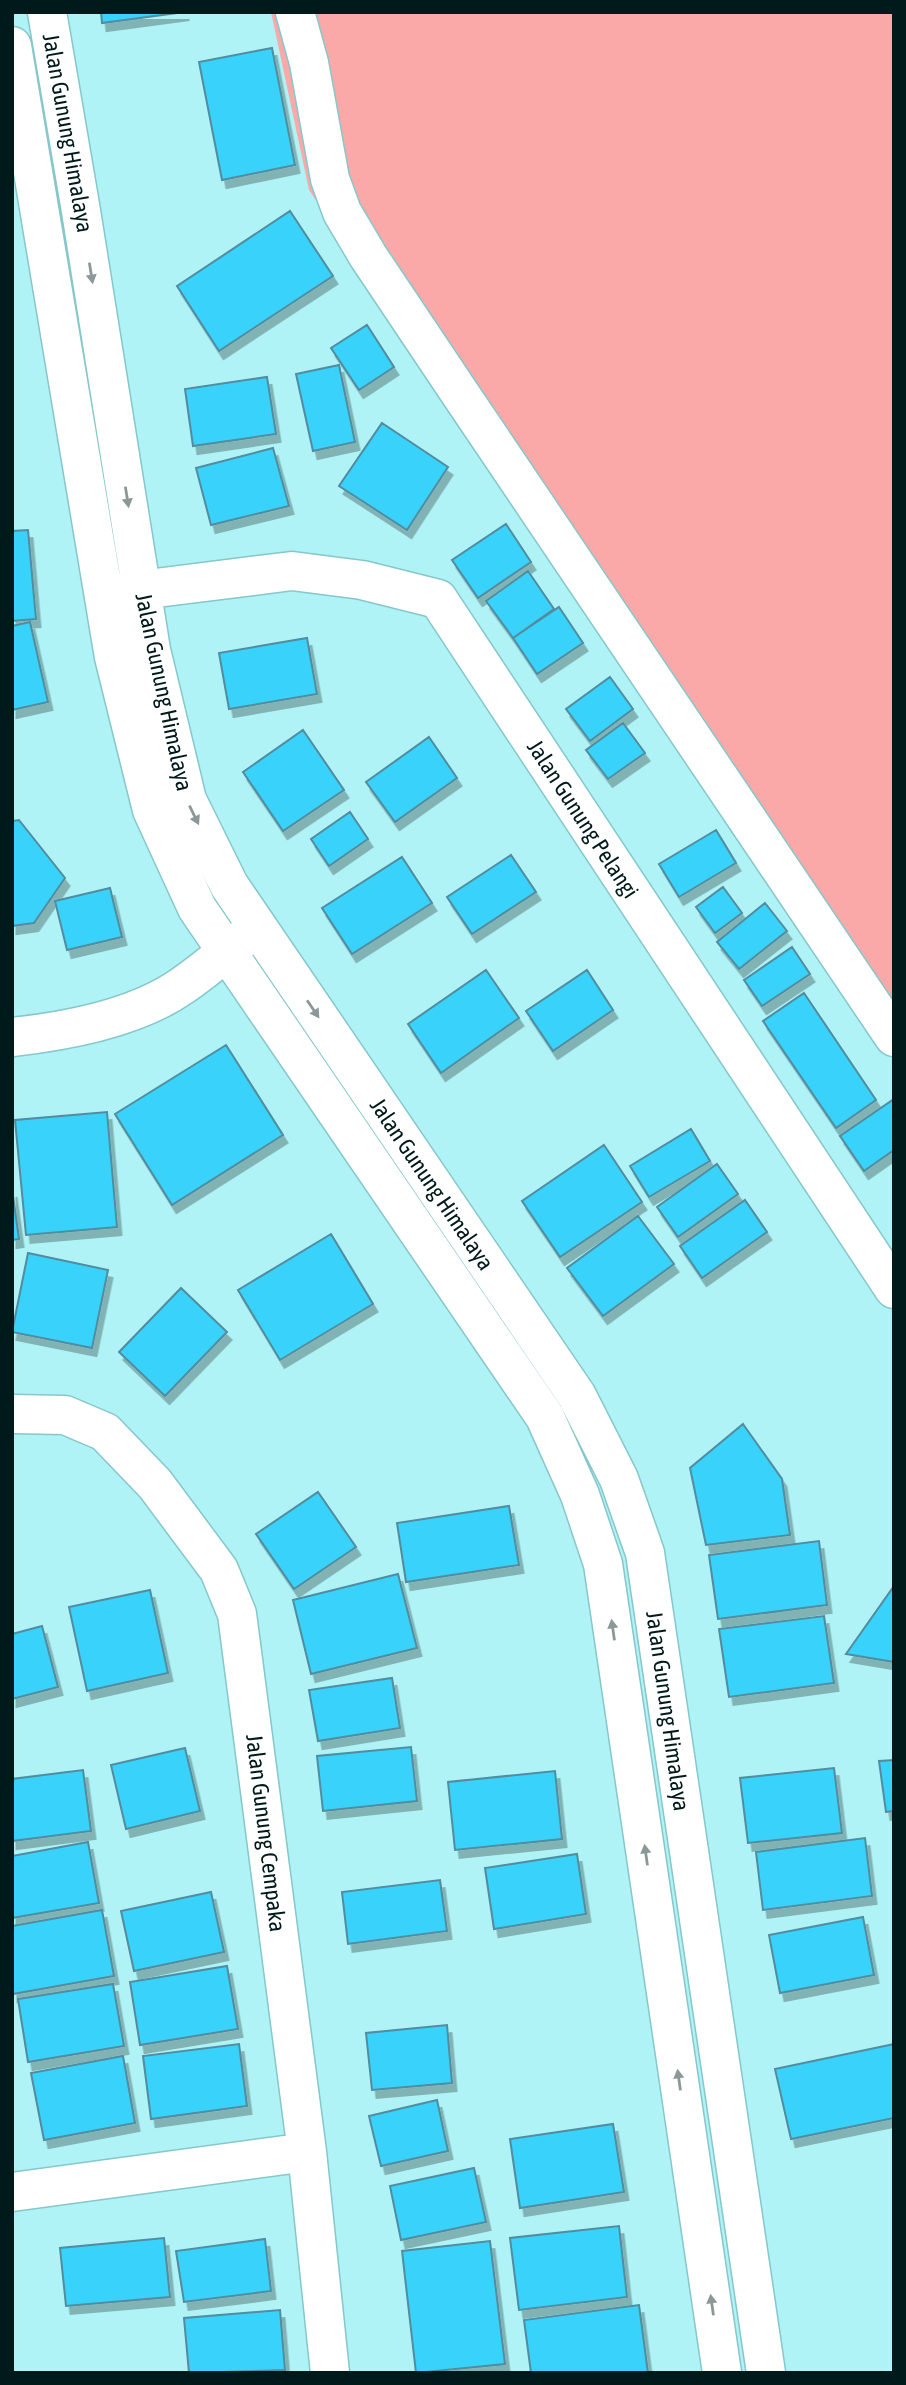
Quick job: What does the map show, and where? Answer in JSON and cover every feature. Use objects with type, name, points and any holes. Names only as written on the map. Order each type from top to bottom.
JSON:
[{"type":"street","name":"Jalan Gunung Himalaya","points":[[47,12],[150,650],[187,800],[229,885],[257,928],[577,1396],[623,1491],[645,1553],[766,2373]]},
{"type":"street","points":[[295,12],[309,63],[330,179],[342,212],[457,389],[894,1037]]},
{"type":"street","name":"Jalan Gunung Himalaya","points":[[12,46],[27,220],[104,595],[114,657],[152,810],[197,908],[545,1418],[580,1495],[603,1564],[722,2373]]},
{"type":"street","points":[[27,220],[81,211]]},
{"type":"street","name":"Jalan Gunung Pelangi","points":[[104,595],[141,588],[292,571],[362,580],[438,599],[894,1289]]},
{"type":"street","points":[[12,1037],[58,1032],[134,1010],[180,988],[257,928]]},
{"type":"street","name":"Jalan Gunung Cempaka","points":[[12,1415],[65,1415],[105,1432],[155,1484],[219,1570],[237,1614],[307,2152],[330,2373]]},
{"type":"street","points":[[12,2192],[307,2152]]},
{"type":"shaded area","points":[[271,12],[894,12],[894,1049],[309,190]]},
{"type":"building","points":[[101,12],[185,12],[102,23]]},
{"type":"building","points":[[272,48],[295,165],[222,180],[199,62]]},
{"type":"building","points":[[290,211],[333,276],[219,351],[177,286]]},
{"type":"building","points":[[367,325],[394,367],[359,390],[331,348]]},
{"type":"building","points":[[339,365],[355,442],[313,451],[296,374]]},
{"type":"building","points":[[267,377],[276,434],[193,446],[185,389]]},
{"type":"building","points":[[382,423],[448,467],[407,530],[339,486]]},
{"type":"building","points":[[273,448],[289,506],[211,525],[196,468]]},
{"type":"building","points":[[506,524],[531,562],[478,598],[452,560]]},
{"type":"building","points":[[28,530],[36,619],[12,621],[12,531]]},
{"type":"building","points":[[528,571],[554,609],[513,638],[486,601]]},
{"type":"building","points":[[559,607],[583,643],[537,674],[513,638]]},
{"type":"building","points":[[30,622],[48,702],[12,710],[12,626]]},
{"type":"building","points":[[307,638],[317,694],[229,709],[219,653]]},
{"type":"building","points":[[610,677],[633,709],[590,741],[566,709]]},
{"type":"building","points":[[623,723],[645,753],[608,779],[586,750]]},
{"type":"building","points":[[303,730],[344,790],[283,831],[243,772]]},
{"type":"building","points":[[429,737],[457,778],[395,822],[366,782]]},
{"type":"building","points":[[350,812],[368,839],[329,866],[311,839]]},
{"type":"building","points":[[19,820],[65,878],[34,923],[12,926],[12,821]]},
{"type":"building","points":[[716,830],[736,863],[679,897],[659,864]]},
{"type":"building","points":[[511,855],[536,892],[472,934],[447,897]]},
{"type":"building","points":[[402,857],[432,903],[352,954],[322,908]]},
{"type":"building","points":[[723,887],[742,913],[715,933],[696,907]]},
{"type":"building","points":[[110,888],[122,937],[67,950],[55,901]]},
{"type":"building","points":[[765,903],[787,931],[739,969],[717,942]]},
{"type":"building","points":[[792,947],[810,974],[762,1006],[744,980]]},
{"type":"building","points":[[486,970],[519,1018],[441,1073],[408,1024]]},
{"type":"building","points":[[587,970],[613,1010],[553,1051],[526,1011]]},
{"type":"building","points":[[804,993],[876,1100],[836,1128],[763,1021]]},
{"type":"building","points":[[226,1045],[283,1135],[172,1205],[115,1114]]},
{"type":"building","points":[[894,1099],[894,1150],[864,1171],[840,1136]]},
{"type":"building","points":[[107,1112],[117,1227],[26,1235],[15,1120]]},
{"type":"building","points":[[691,1129],[710,1161],[649,1197],[630,1166]]},
{"type":"building","points":[[604,1145],[642,1202],[560,1257],[522,1201]]},
{"type":"building","points":[[717,1164],[738,1194],[678,1237],[657,1207]]},
{"type":"building","points":[[12,1189],[19,1239],[12,1240]]},
{"type":"building","points":[[745,1200],[767,1232],[702,1278],[680,1246]]},
{"type":"building","points":[[638,1216],[674,1264],[603,1316],[567,1268]]},
{"type":"building","points":[[331,1234],[373,1304],[280,1360],[238,1290]]},
{"type":"building","points":[[28,1253],[108,1270],[92,1348],[12,1332]]},
{"type":"building","points":[[181,1288],[227,1332],[165,1396],[119,1352]]},
{"type":"building","points":[[743,1424],[782,1479],[790,1535],[706,1545],[690,1468]]},
{"type":"building","points":[[318,1492],[356,1547],[294,1589],[256,1534]]},
{"type":"building","points":[[509,1506],[519,1565],[406,1582],[397,1523]]},
{"type":"building","points":[[819,1541],[827,1605],[718,1619],[709,1555]]},
{"type":"building","points":[[398,1574],[417,1648],[311,1674],[293,1600]]},
{"type":"building","points":[[894,1586],[894,1662],[846,1654]]},
{"type":"building","points":[[150,1590],[168,1673],[87,1691],[69,1607]]},
{"type":"building","points":[[824,1616],[834,1683],[729,1697],[719,1629]]},
{"type":"building","points":[[42,1626],[58,1687],[12,1699],[12,1634]]},
{"type":"building","points":[[392,1678],[400,1728],[318,1741],[309,1690]]},
{"type":"building","points":[[411,1747],[417,1801],[323,1811],[317,1756]]},
{"type":"building","points":[[185,1748],[200,1811],[126,1829],[111,1765]]},
{"type":"building","points":[[894,1760],[894,1811],[886,1812],[879,1761]]},
{"type":"building","points":[[834,1768],[842,1833],[748,1843],[740,1778]]},
{"type":"building","points":[[83,1770],[91,1831],[12,1841],[12,1779]]},
{"type":"building","points":[[555,1771],[562,1839],[455,1850],[448,1782]]},
{"type":"building","points":[[865,1838],[872,1896],[763,1910],[756,1852]]},
{"type":"building","points":[[88,1842],[99,1903],[12,1918],[12,1856]]},
{"type":"building","points":[[577,1854],[586,1914],[494,1929],[485,1868]]},
{"type":"building","points":[[440,1880],[447,1931],[348,1944],[342,1892]]},
{"type":"building","points":[[211,1892],[224,1952],[134,1971],[121,1911]]},
{"type":"building","points":[[102,1910],[114,1976],[13,1994],[12,1926]]},
{"type":"building","points":[[863,1917],[874,1975],[780,1993],[769,1935]]},
{"type":"building","points":[[227,1966],[238,2029],[140,2045],[130,1982]]},
{"type":"building","points":[[113,1984],[124,2046],[28,2062],[18,1999]]},
{"type":"building","points":[[447,2025],[452,2083],[372,2090],[366,2033]]},
{"type":"building","points":[[239,2044],[247,2106],[151,2119],[143,2056]]},
{"type":"building","points":[[894,2044],[894,2118],[791,2139],[775,2069]]},
{"type":"building","points":[[123,2056],[135,2123],[44,2140],[31,2073]]},
{"type":"building","points":[[437,2100],[448,2151],[381,2166],[369,2116]]},
{"type":"building","points":[[613,2124],[624,2192],[520,2208],[510,2139]]},
{"type":"building","points":[[474,2168],[486,2222],[401,2240],[390,2186]]},
{"type":"building","points":[[619,2226],[627,2297],[519,2310],[510,2238]]},
{"type":"building","points":[[164,2238],[170,2297],[66,2306],[60,2248]]},
{"type":"building","points":[[265,2239],[271,2291],[184,2302],[176,2251]]},
{"type":"building","points":[[490,2241],[505,2364],[416,2373],[402,2251]]},
{"type":"building","points":[[639,2305],[648,2373],[531,2373],[524,2320]]},
{"type":"building","points":[[280,2310],[285,2370],[189,2373],[184,2318]]}]
